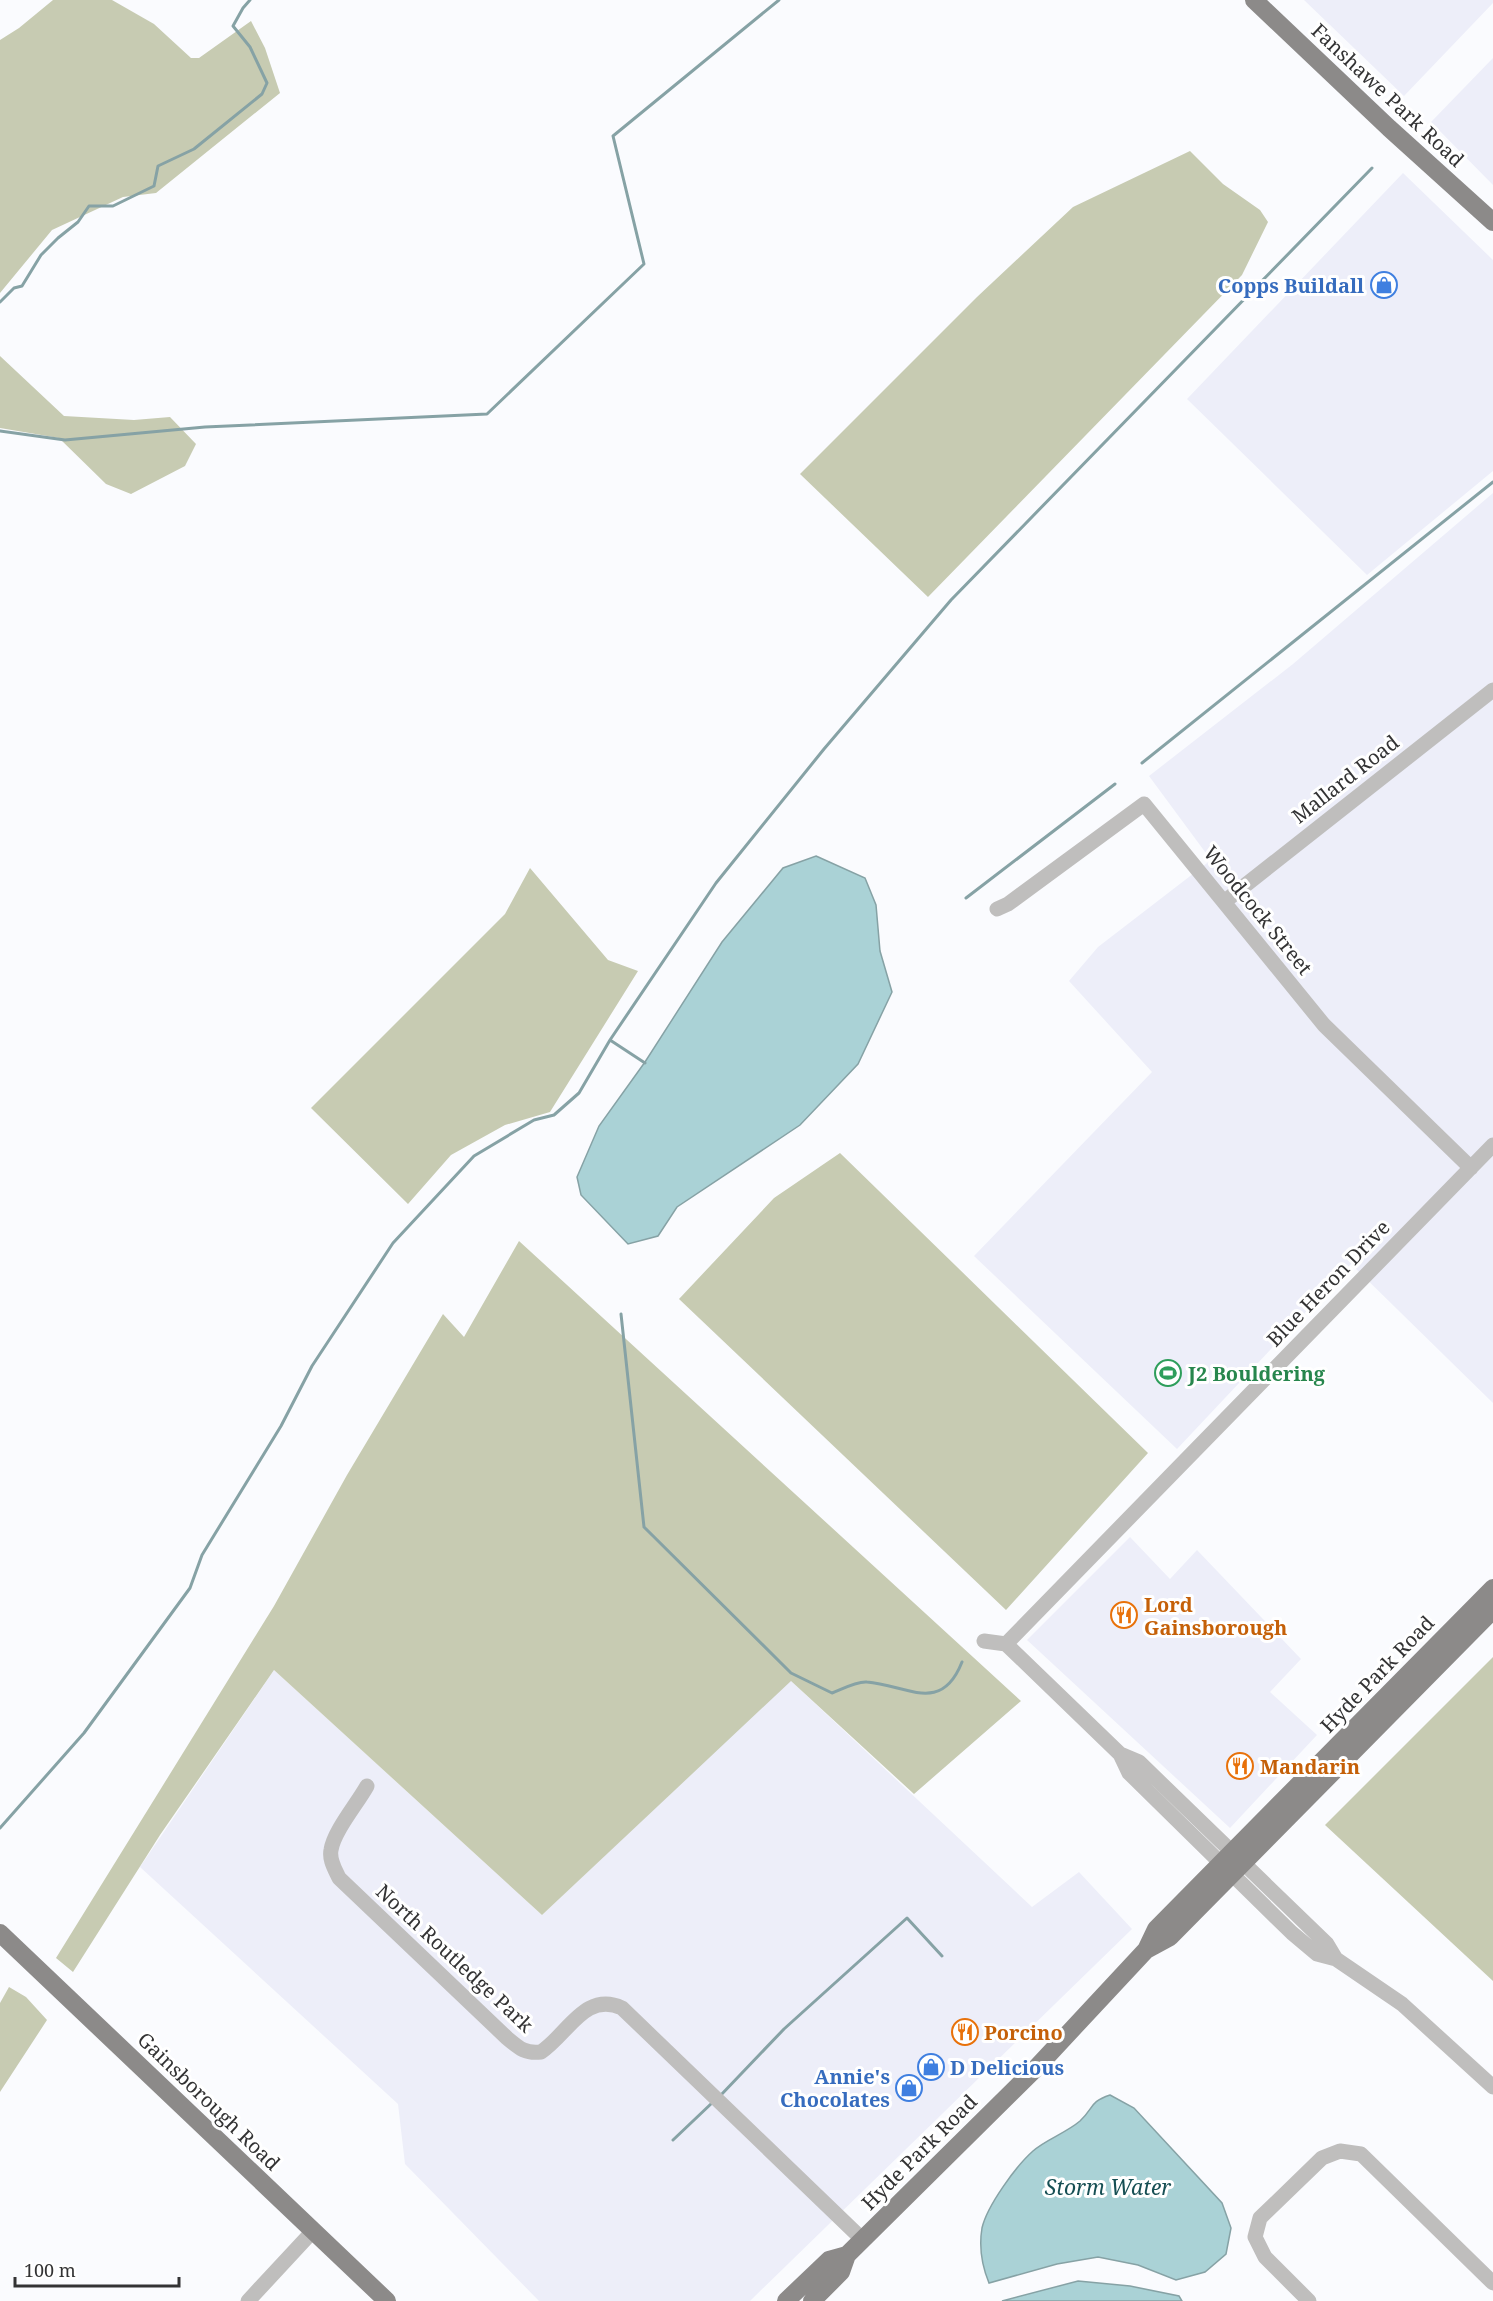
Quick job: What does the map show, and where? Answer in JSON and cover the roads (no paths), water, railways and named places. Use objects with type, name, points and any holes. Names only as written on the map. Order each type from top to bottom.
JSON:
[{"type":"main road","name":"Fanshawe Park Road","points":[[1254,0],[1389,128],[1493,222]]},
{"type":"main road","name":"Hyde Park Road","points":[[1233,1864],[1493,1587]]},
{"type":"main road","name":"Hyde Park Road","points":[[812,2301],[841,2272],[848,2255],[1037,2067],[1146,1950],[1156,1929],[1233,1864],[1493,1610]]},
{"type":"main road","name":"Gainsborough Road","points":[[0,1933],[387,2301]]},
{"type":"main road","name":"Hyde Park Road","points":[[786,2301],[829,2260],[848,2255]]},
{"type":"street","name":"Mallard Road","points":[[1224,902],[1493,690]]},
{"type":"street","name":"Woodcock Street","points":[[997,909],[1008,904],[1144,804],[1324,1025],[1471,1168]]},
{"type":"street","name":"Blue Heron Drive","points":[[1006,1644],[1493,1145]]},
{"type":"street","points":[[984,1641],[1006,1644],[1120,1754],[1139,1762],[1233,1864],[1327,1944],[1336,1959],[1402,2004],[1493,2087]]},
{"type":"street","name":"North Routledge Park","points":[[367,1786],[335,1838],[330,1852],[332,1864],[339,1878],[507,2038],[523,2051],[531,2054],[541,2052],[594,2005],[612,2004],[622,2008],[863,2240]]},
{"type":"street","points":[[1309,2301],[1266,2257],[1255,2236],[1260,2218],[1322,2158],[1340,2151],[1361,2154],[1493,2283]]},
{"type":"street","points":[[248,2301],[313,2231]]},
{"type":"water","points":[[816,856],[865,878],[876,905],[880,951],[892,992],[858,1064],[800,1125],[677,1207],[658,1236],[628,1244],[581,1195],[577,1177],[599,1126],[645,1062],[722,942],[783,868]]},
{"type":"water","name":"Storm Water","points":[[1110,2095],[1134,2108],[1222,2203],[1231,2228],[1226,2254],[1205,2272],[1176,2280],[1138,2265],[1098,2257],[1057,2264],[989,2283],[982,2256],[981,2235],[985,2219],[996,2198],[1011,2176],[1033,2151],[1080,2121],[1095,2103]]},
{"type":"water","points":[[1078,2281],[1130,2286],[1179,2296],[1182,2301],[1002,2301]]},
{"type":"waterway","points":[[0,302],[14,288],[22,286],[41,255],[78,222],[89,206],[113,206],[154,186],[158,166],[194,149],[262,94],[267,83],[250,47],[233,26],[250,0]]},
{"type":"waterway","points":[[0,431],[65,440],[205,427],[487,414],[644,264],[613,136],[779,0]]},
{"type":"waterway","points":[[0,1828],[84,1733],[190,1588],[202,1555],[281,1426],[312,1366],[393,1243],[474,1156],[534,1120],[554,1115],[579,1093],[610,1040],[716,883],[824,749],[951,600],[1372,168]]},
{"type":"waterway","points":[[1142,763],[1493,482]]},
{"type":"waterway","points":[[966,898],[1115,784]]},
{"type":"waterway","points":[[610,1040],[645,1063]]},
{"type":"waterway","points":[[621,1314],[644,1527],[791,1673],[832,1693],[863,1682],[922,1693],[933,1692],[944,1688],[954,1678],[962,1662]]},
{"type":"waterway","points":[[720,2096],[784,2029],[907,1918],[942,1956]]},
{"type":"waterway","points":[[673,2140],[713,2102]]},
{"type":"place","name":"Copps Buildall","points":[[1384,285]]},
{"type":"place","name":"J2 Bouldering","points":[[1168,1373]]},
{"type":"place","name":"Lord Gainsborough","points":[[1124,1615]]},
{"type":"place","name":"Mandarin","points":[[1240,1766]]},
{"type":"place","name":"Porcino","points":[[965,2032]]},
{"type":"place","name":"D Delicious","points":[[931,2067]]},
{"type":"place","name":"Annie's Chocolates","points":[[909,2088]]}]
